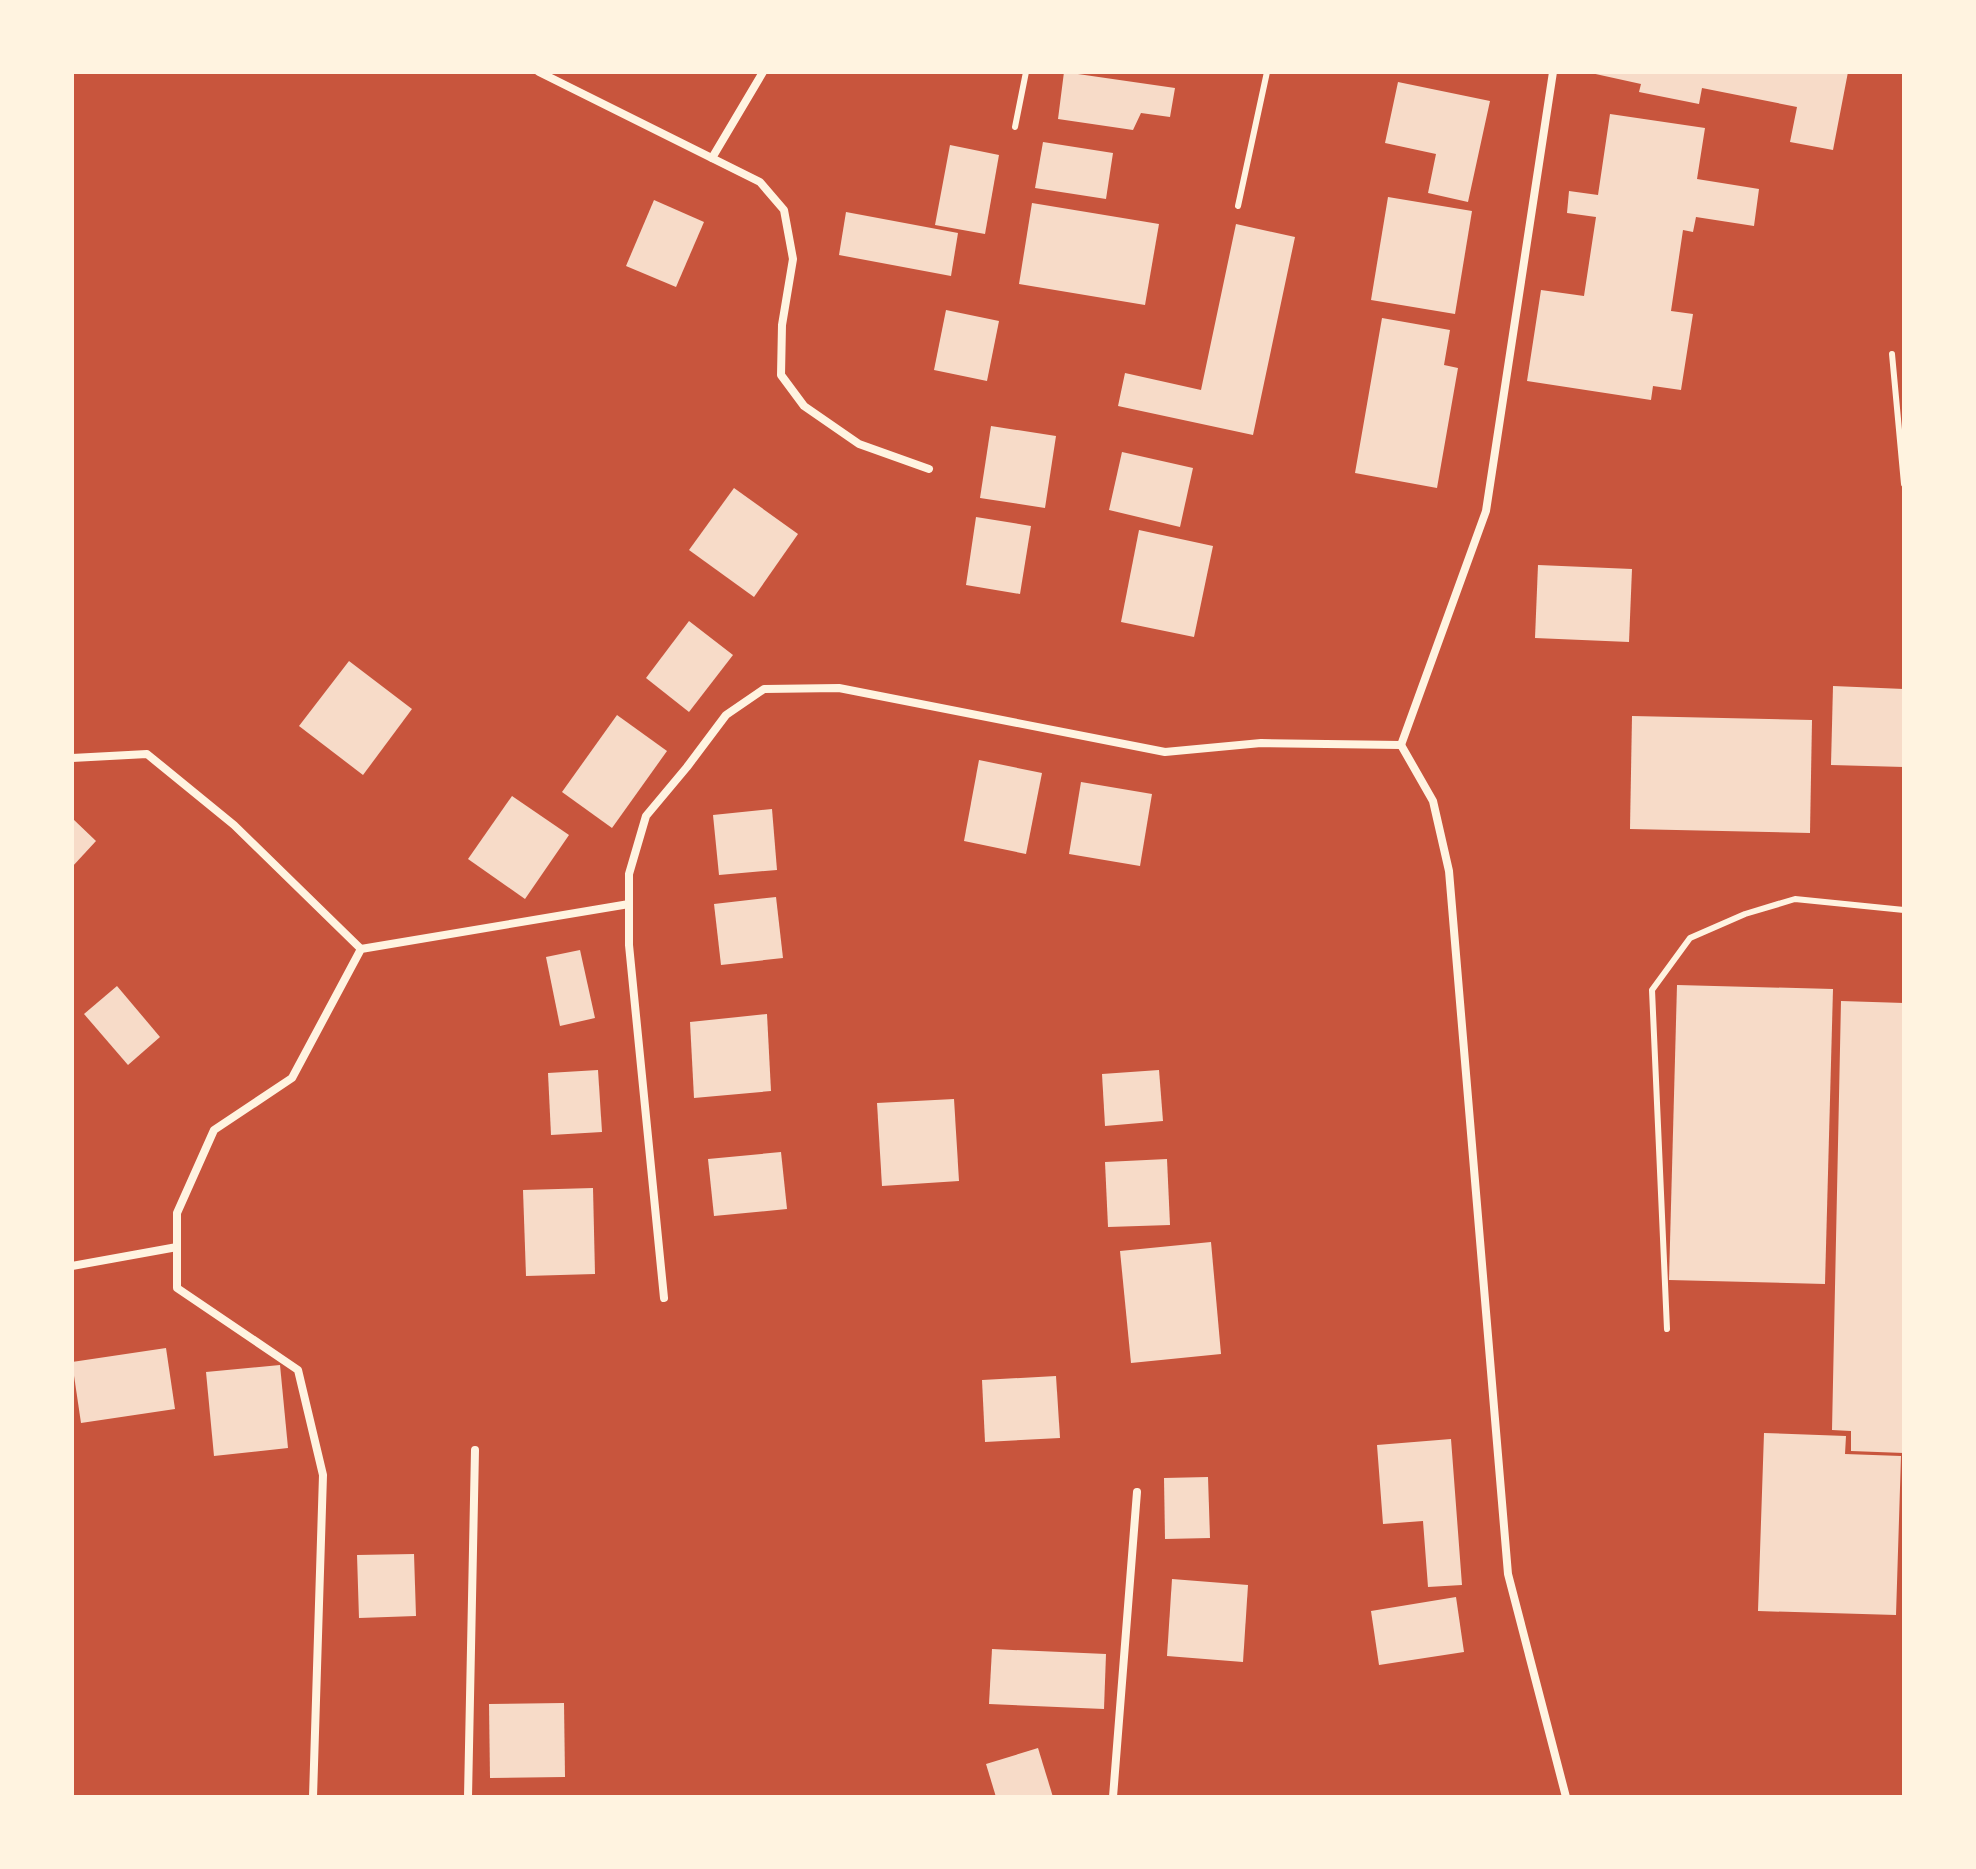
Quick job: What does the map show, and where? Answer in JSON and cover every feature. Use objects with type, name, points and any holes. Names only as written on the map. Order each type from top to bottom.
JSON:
[{"type":"street","points":[[539,72],[760,182],[784,210],[793,259],[782,325],[781,375],[804,406],[859,444],[929,469]]},
{"type":"street","points":[[712,158],[763,72]]},
{"type":"street","points":[[1553,72],[1486,511],[1401,745],[1433,801],[1449,871],[1508,1574],[1566,1797]]},
{"type":"street","points":[[664,1298],[629,945],[629,874],[646,816],[726,715],[764,689],[839,688],[1165,752],[1261,743],[1401,745]]},
{"type":"street","points":[[72,758],[147,754],[234,825],[361,949]]},
{"type":"street","points":[[361,949],[629,904]]},
{"type":"street","points":[[313,1797],[323,1475],[298,1370],[177,1288],[177,1213],[214,1130],[292,1078],[361,949]]},
{"type":"street","points":[[72,1266],[177,1247]]},
{"type":"street","points":[[468,1797],[475,1450]]},
{"type":"street","points":[[1113,1797],[1137,1492]]},
{"type":"lane","points":[[1015,127],[1026,72]]},
{"type":"lane","points":[[1238,206],[1267,72]]},
{"type":"lane","points":[[1892,354],[1904,484]]},
{"type":"lane","points":[[1667,1329],[1652,990],[1690,938],[1745,914],[1795,899],[1904,910]]},
{"type":"building","points":[[1064,72],[1175,88],[1170,117],[1141,113],[1133,130],[1058,119]]},
{"type":"building","points":[[1591,72],[1848,72],[1833,150],[1790,142],[1797,107],[1702,88],[1699,104],[1639,92],[1641,84]]},
{"type":"building","points":[[1398,82],[1490,101],[1468,202],[1428,193],[1436,154],[1385,143]]},
{"type":"building","points":[[1610,114],[1705,128],[1697,179],[1759,189],[1754,226],[1696,217],[1693,232],[1683,230],[1671,311],[1693,314],[1681,390],[1653,386],[1651,400],[1527,381],[1541,290],[1584,296],[1596,217],[1567,213],[1569,191],[1598,195]]},
{"type":"building","points":[[1043,142],[1113,153],[1106,199],[1035,188]]},
{"type":"building","points":[[950,145],[999,155],[985,234],[935,225]]},
{"type":"building","points":[[1388,197],[1472,211],[1455,314],[1371,300]]},
{"type":"building","points":[[654,200],[704,222],[676,287],[626,266]]},
{"type":"building","points":[[1032,203],[1159,224],[1145,305],[1019,284]]},
{"type":"building","points":[[846,212],[958,233],[951,276],[839,255]]},
{"type":"building","points":[[1236,224],[1295,237],[1253,435],[1118,406],[1125,373],[1201,390]]},
{"type":"building","points":[[946,310],[999,321],[987,381],[934,370]]},
{"type":"building","points":[[1382,318],[1450,330],[1444,365],[1458,368],[1437,488],[1355,473]]},
{"type":"building","points":[[991,426],[1056,436],[1045,508],[980,498]]},
{"type":"building","points":[[1122,452],[1193,468],[1180,527],[1109,510]]},
{"type":"building","points":[[734,488],[798,534],[754,597],[689,550]]},
{"type":"building","points":[[976,517],[1031,526],[1020,594],[966,585]]},
{"type":"building","points":[[1139,530],[1213,546],[1194,637],[1121,622]]},
{"type":"building","points":[[1538,565],[1632,569],[1629,642],[1535,638]]},
{"type":"building","points":[[689,621],[733,655],[689,712],[646,678]]},
{"type":"building","points":[[349,661],[412,709],[363,775],[299,726]]},
{"type":"building","points":[[1833,686],[1904,689],[1904,767],[1831,765]]},
{"type":"building","points":[[617,715],[667,751],[612,828],[562,792]]},
{"type":"building","points":[[1632,716],[1812,720],[1810,833],[1630,829]]},
{"type":"building","points":[[979,760],[1042,773],[1026,854],[964,841]]},
{"type":"building","points":[[1081,782],[1152,794],[1140,866],[1069,854]]},
{"type":"building","points":[[512,796],[569,835],[525,899],[468,859]]},
{"type":"building","points":[[772,809],[777,870],[719,875],[713,815]]},
{"type":"building","points":[[72,818],[96,841],[72,867]]},
{"type":"building","points":[[776,897],[783,958],[721,965],[714,904]]},
{"type":"building","points":[[580,950],[595,1018],[560,1026],[546,957]]},
{"type":"building","points":[[1677,985],[1833,989],[1825,1284],[1669,1280]]},
{"type":"building","points":[[117,986],[160,1037],[128,1065],[84,1014]]},
{"type":"building","points":[[1841,1001],[1904,1003],[1904,1453],[1851,1451],[1851,1431],[1832,1430]]},
{"type":"building","points":[[767,1014],[771,1091],[694,1098],[690,1022]]},
{"type":"building","points":[[598,1070],[602,1132],[551,1135],[548,1073]]},
{"type":"building","points":[[1159,1070],[1163,1121],[1105,1126],[1102,1074]]},
{"type":"building","points":[[954,1099],[959,1181],[882,1186],[877,1103]]},
{"type":"building","points":[[781,1152],[787,1209],[714,1216],[708,1159]]},
{"type":"building","points":[[1167,1159],[1170,1225],[1108,1227],[1105,1162]]},
{"type":"building","points":[[593,1188],[595,1274],[526,1276],[523,1190]]},
{"type":"building","points":[[1211,1242],[1221,1354],[1131,1363],[1120,1251]]},
{"type":"building","points":[[166,1348],[175,1409],[81,1423],[72,1362]]},
{"type":"building","points":[[280,1365],[288,1448],[214,1456],[206,1372]]},
{"type":"building","points":[[1056,1376],[1060,1438],[985,1442],[982,1380]]},
{"type":"building","points":[[1764,1433],[1846,1436],[1845,1454],[1901,1456],[1896,1615],[1758,1611]]},
{"type":"building","points":[[1451,1439],[1462,1585],[1428,1587],[1423,1521],[1383,1524],[1377,1445]]},
{"type":"building","points":[[1208,1477],[1210,1538],[1165,1539],[1164,1478]]},
{"type":"building","points":[[414,1554],[416,1616],[359,1618],[357,1555]]},
{"type":"building","points":[[1172,1579],[1248,1585],[1243,1662],[1167,1656]]},
{"type":"building","points":[[1456,1597],[1464,1652],[1379,1665],[1371,1611]]},
{"type":"building","points":[[992,1649],[1106,1654],[1104,1709],[989,1704]]},
{"type":"building","points":[[564,1703],[565,1777],[490,1778],[489,1704]]},
{"type":"building","points":[[1038,1748],[1053,1797],[996,1797],[986,1764]]}]
